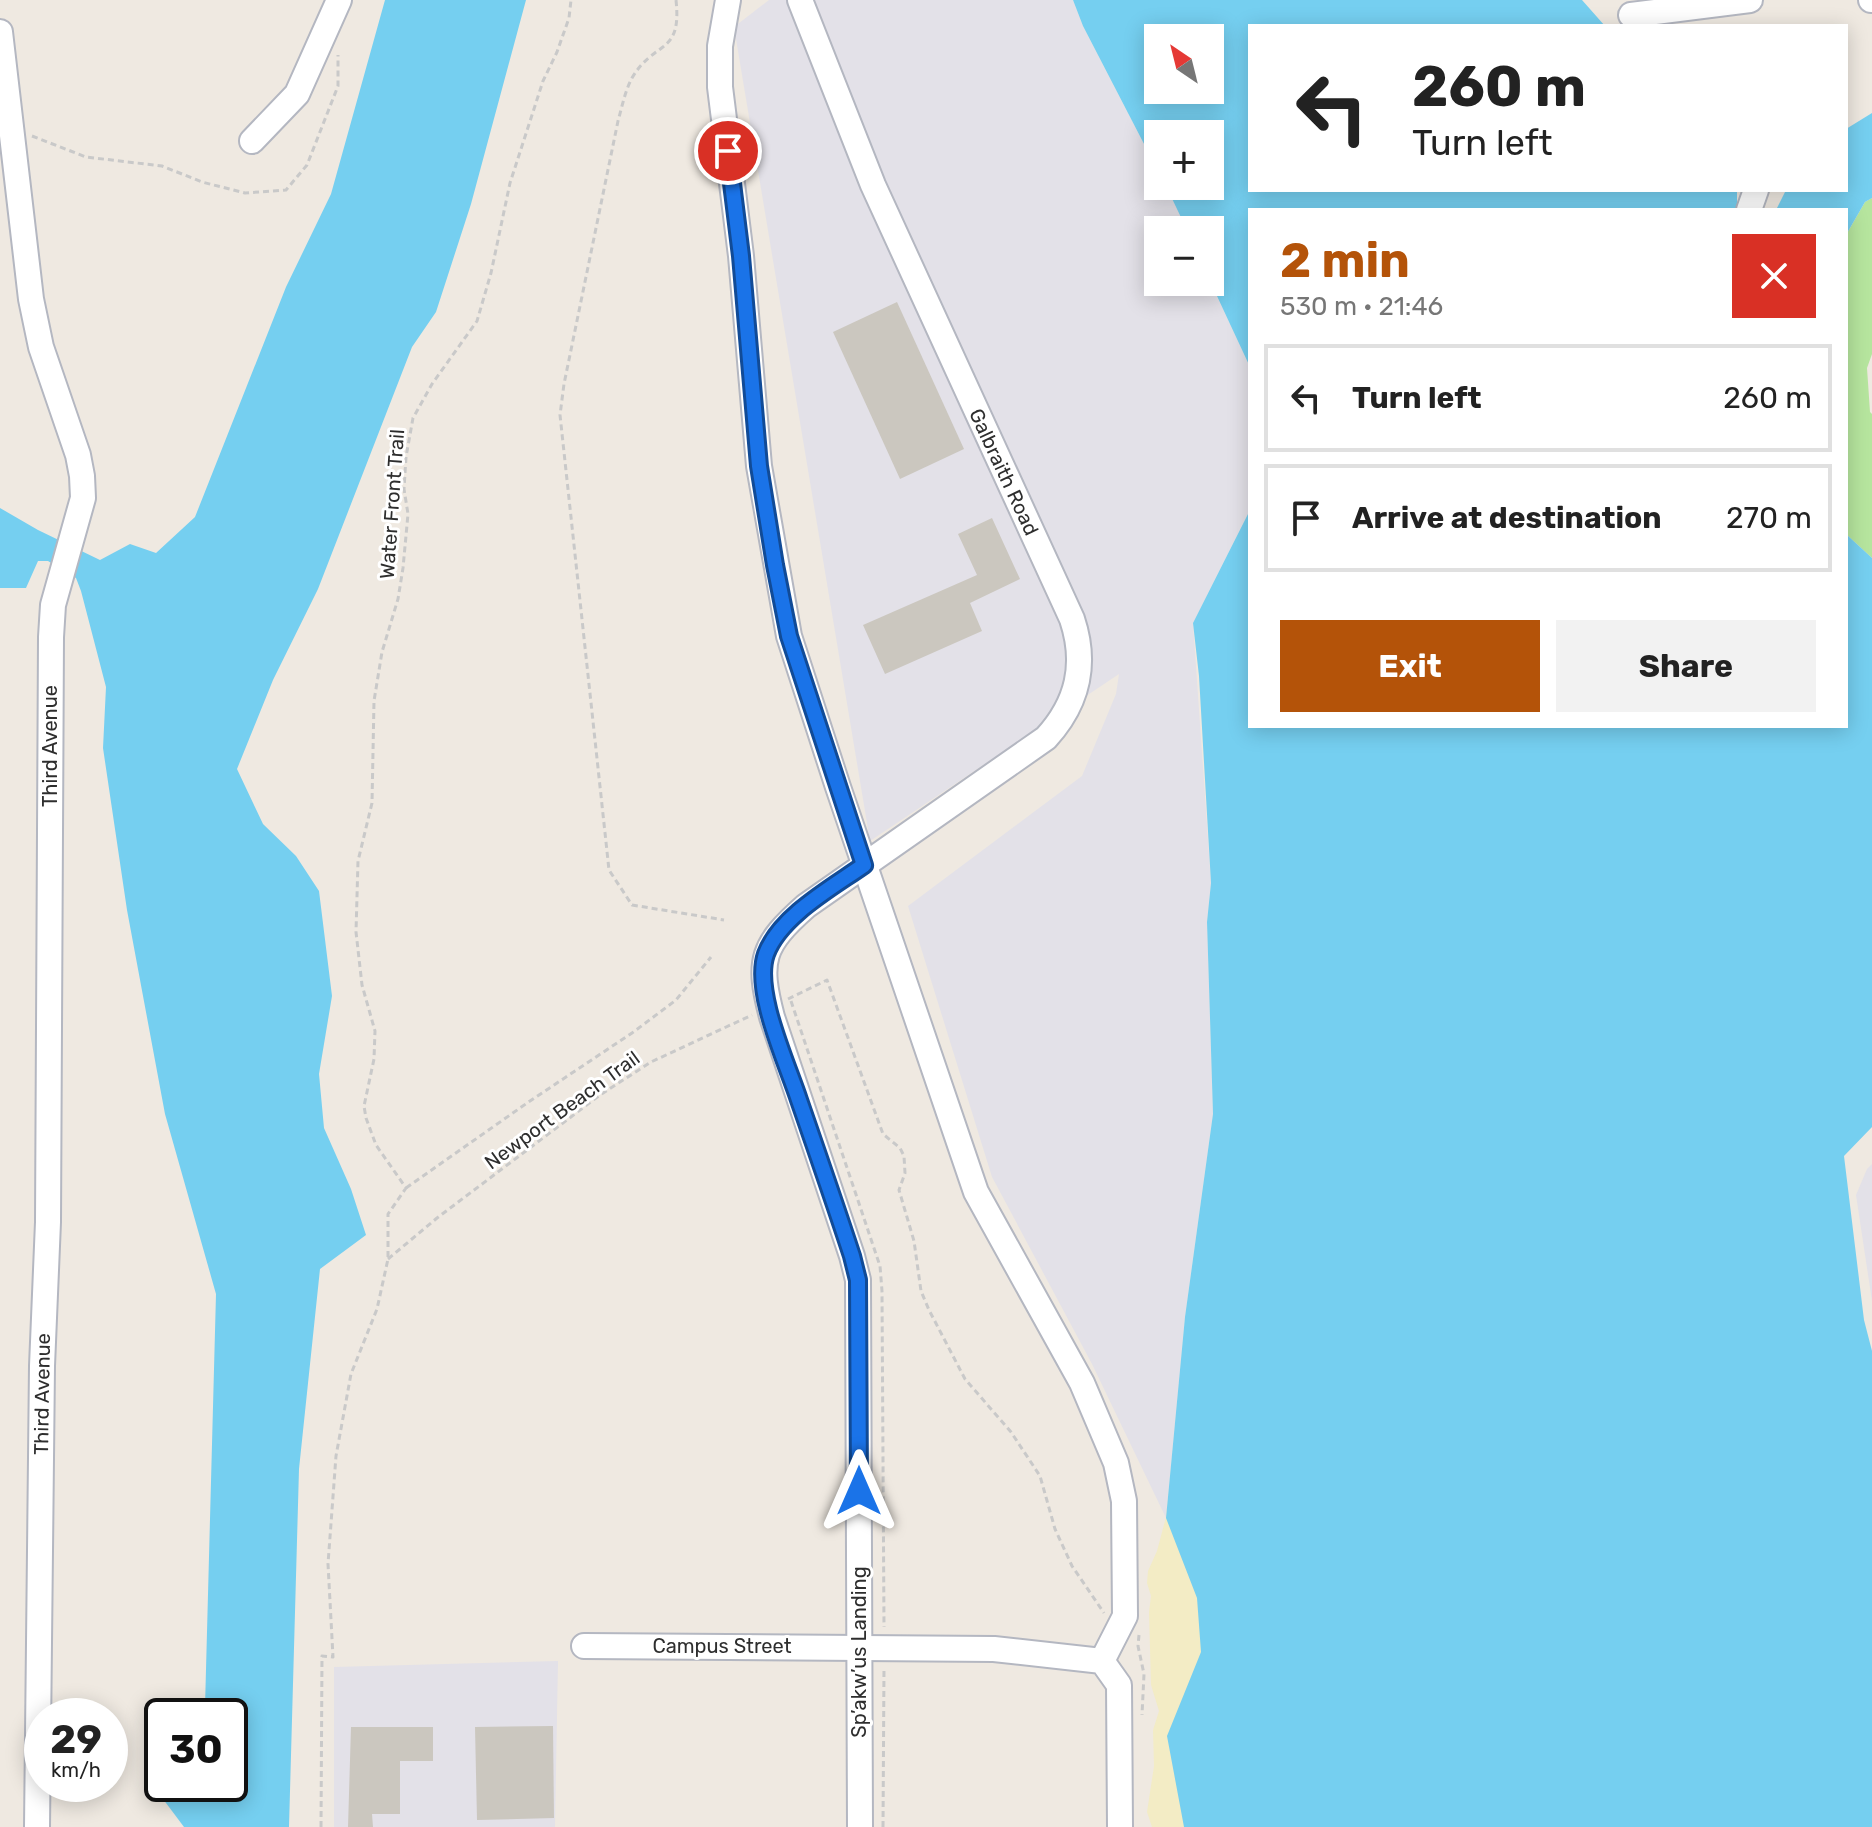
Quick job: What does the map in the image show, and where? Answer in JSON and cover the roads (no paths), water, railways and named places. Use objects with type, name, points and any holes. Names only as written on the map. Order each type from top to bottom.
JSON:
[{"type":"street","points":[[252,141],[297,94],[339,0]]},
{"type":"street","points":[[728,0],[720,46],[720,87],[741,256],[759,466],[789,636],[976,1192],[1082,1383],[1116,1463],[1124,1501],[1125,1616],[1102,1661],[1119,1685],[1120,1827]]},
{"type":"street","name":"Galbraith Road","points":[[800,0],[873,185],[1072,619],[1080,659],[1072,702],[1046,738],[864,865]]},
{"type":"street","points":[[1635,20],[1750,0]]},
{"type":"street","name":"Third Avenue","points":[[0,32],[34,311],[41,347],[78,455],[83,498],[53,605],[51,637],[48,1222],[41,1473],[37,1827]]},
{"type":"street","name":"Sp’akw’us Landing","points":[[860,1827],[858,1280],[776,1029],[763,973],[767,953],[778,933],[806,906],[864,865]]},
{"type":"street","name":"Campus Street","points":[[584,1646],[884,1647],[1023,1651],[1102,1661]]},
{"type":"water","points":[[385,0],[526,0],[471,204],[436,312],[412,347],[318,589],[273,680],[237,769],[263,824],[296,856],[319,891],[332,996],[319,1074],[324,1128],[351,1189],[366,1235],[320,1269],[299,1469],[289,1827],[184,1827],[165,1802],[248,1802],[248,1698],[205,1698],[216,1294],[165,1114],[127,910],[103,748],[106,687],[81,591],[76,578],[48,561],[38,561],[26,588],[0,588],[0,508],[100,560],[130,544],[156,553],[195,517],[286,287],[331,194]]},
{"type":"water","points":[[1073,0],[1582,0],[1603,24],[1248,24],[1248,192],[1737,192],[1737,208],[1248,208],[1248,363],[1217,296],[1224,296],[1224,216],[1180,216],[1173,200],[1224,200],[1224,120],[1144,120],[1144,144],[1083,26]]},
{"type":"water","points":[[1872,113],[1872,198],[1865,202],[1848,232],[1848,208],[1777,208],[1785,192],[1848,192],[1848,128]]},
{"type":"water","points":[[1248,514],[1248,728],[1848,728],[1848,536],[1872,558],[1872,1127],[1844,1156],[1864,1320],[1872,1351],[1872,1827],[1184,1827],[1167,1736],[1201,1652],[1197,1598],[1166,1518],[1185,1317],[1213,1114],[1207,922],[1211,883],[1193,623]]}]
